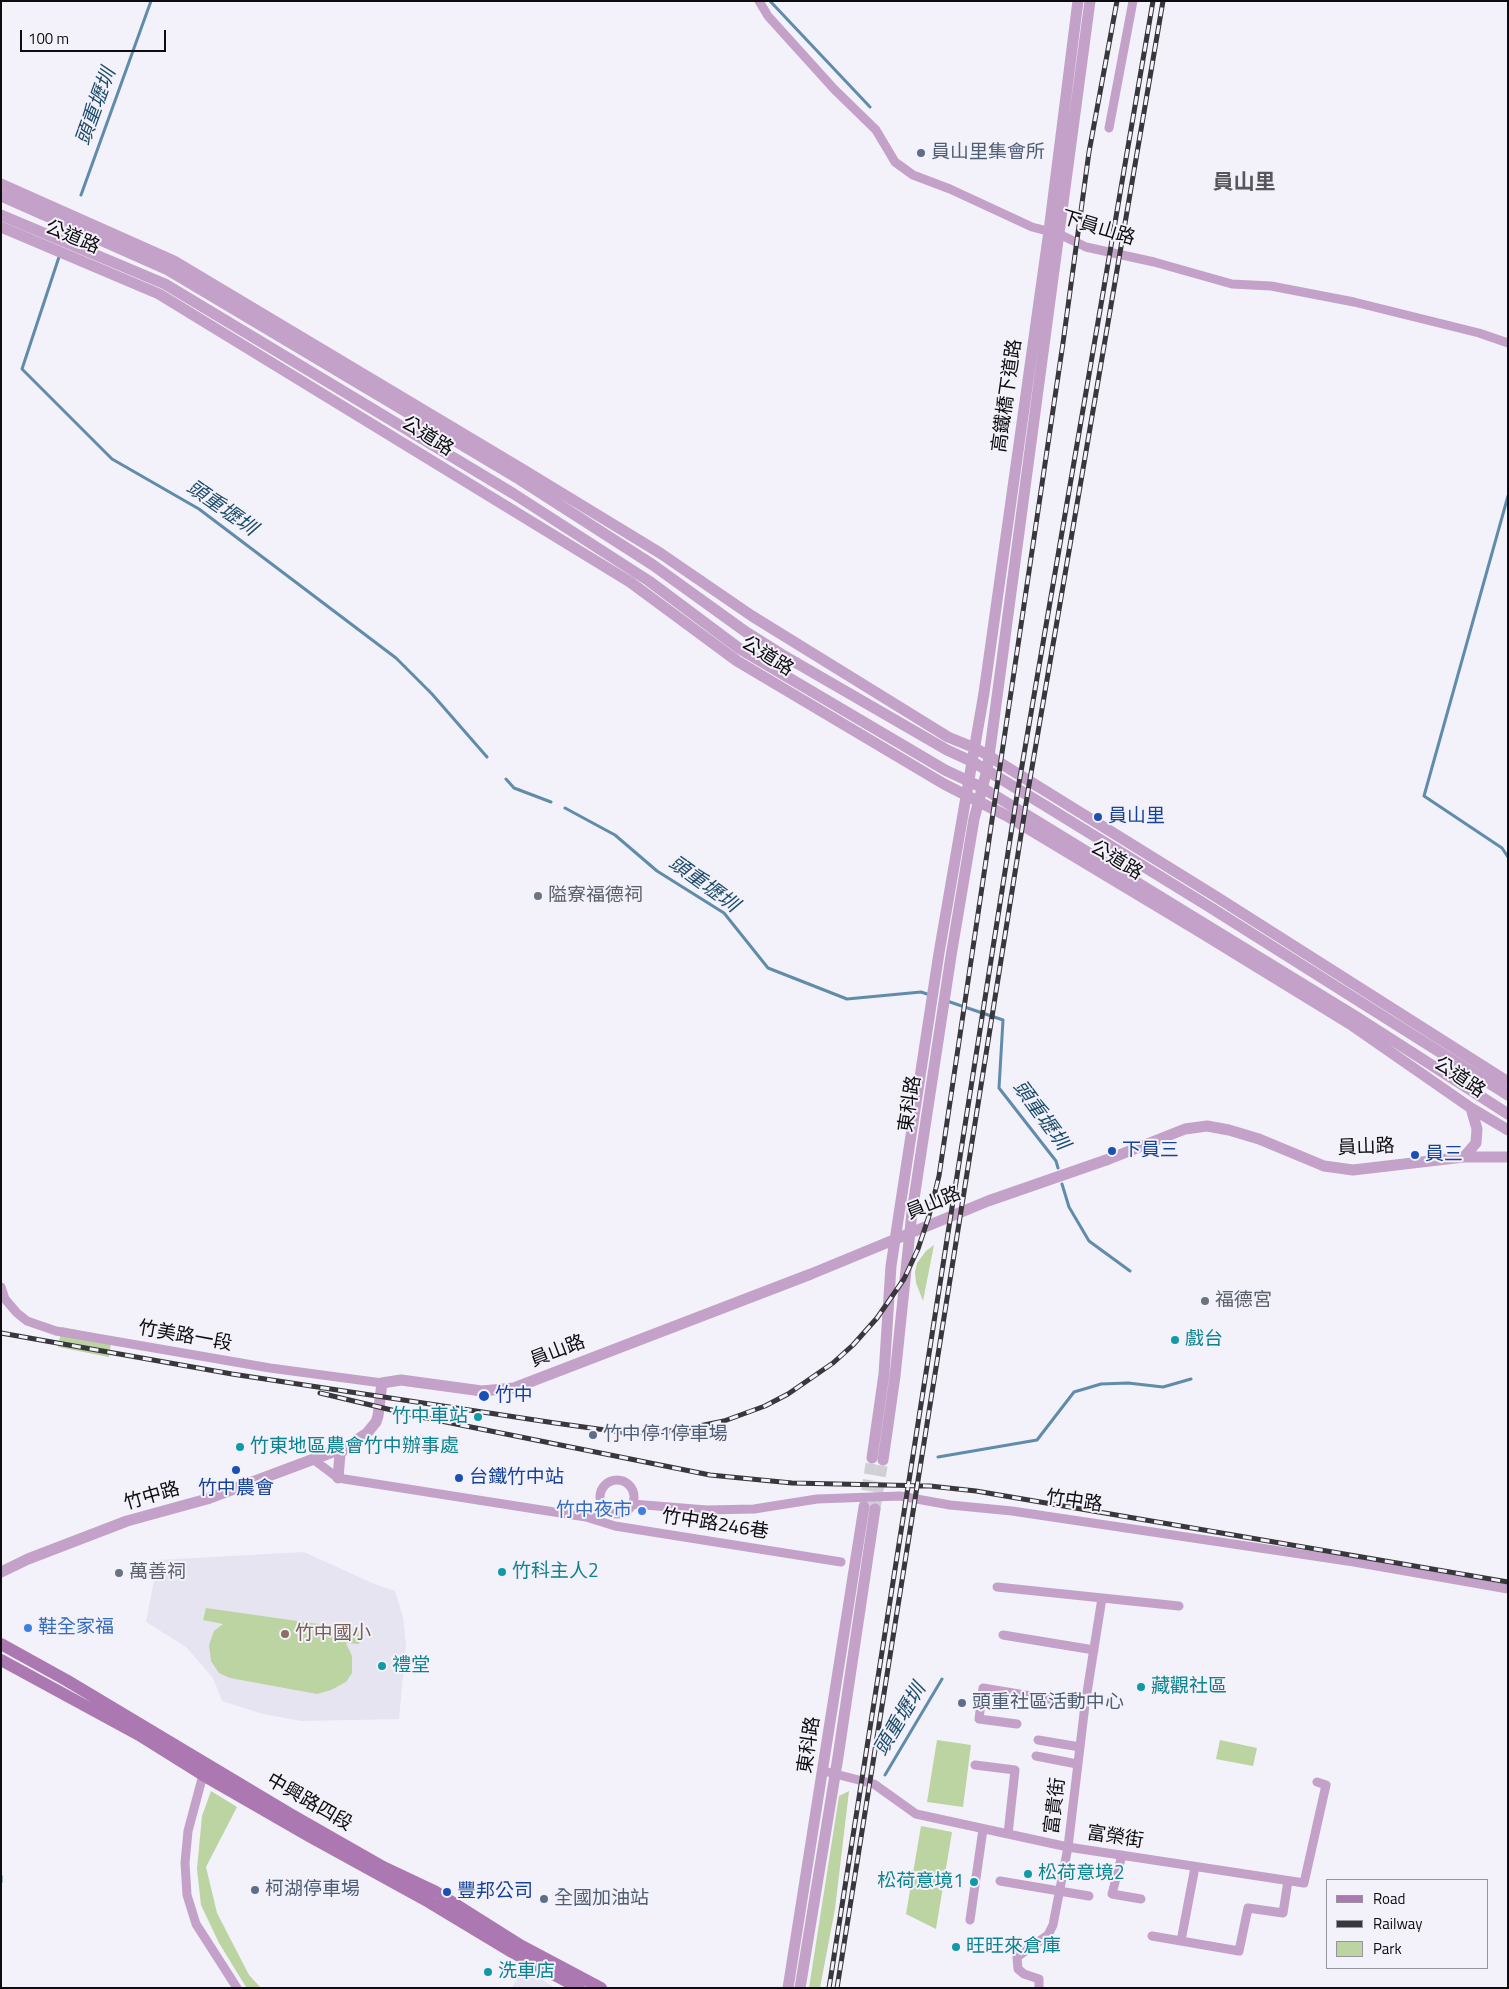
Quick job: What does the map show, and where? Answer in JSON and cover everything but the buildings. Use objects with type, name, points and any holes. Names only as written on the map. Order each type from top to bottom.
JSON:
[{"type":"main road","name":"中興路四段","points":[[1,1644],[66,1680],[206,1771],[512,1952],[579,1988]]},
{"type":"main road","name":"中興路四段","points":[[1,1660],[384,1867],[436,1892],[520,1944],[601,1988]]},
{"type":"street","name":"下員山路","points":[[759,1],[768,16],[834,90],[876,130],[895,162],[913,175],[1086,247],[1154,262],[1232,284],[1271,286],[1354,302],[1470,330],[1508,343]]},
{"type":"street","name":"高鐵橋下道路","points":[[989,756],[1054,233],[1078,1]]},
{"type":"street","name":"高鐵橋下道路","points":[[972,798],[969,782],[1090,1]]},
{"type":"street","points":[[1109,128],[1133,1]]},
{"type":"street","name":"公道路","points":[[1,184],[174,261],[660,553],[752,616],[948,737],[989,756],[1508,1082]]},
{"type":"street","name":"公道路","points":[[1,196],[168,270],[519,479],[654,565],[746,632],[780,654],[947,750],[973,762],[1044,805],[1508,1095]]},
{"type":"street","name":"公道路","points":[[1,215],[165,284],[522,499],[649,580],[740,648],[945,770],[981,787],[1039,829],[1508,1114]]},
{"type":"street","name":"公道路","points":[[1,227],[159,294],[630,582],[737,661],[944,784],[1039,829]]},
{"type":"street","name":"東科路","points":[[936,1016],[891,1266],[877,1459],[895,1376],[909,1233],[945,954],[972,798],[981,787],[989,756]]},
{"type":"street","points":[[1044,805],[1046,792]]},
{"type":"street","name":"公道路","points":[[1353,1020],[1471,1108],[1508,1130]]},
{"type":"street","points":[[1464,1157],[1476,1142],[1477,1129],[1471,1108]]},
{"type":"street","name":"員山路","points":[[382,1383],[406,1380],[482,1391],[514,1388],[785,1284],[988,1201],[1109,1159],[1185,1129],[1207,1126],[1229,1130],[1259,1139],[1324,1166],[1353,1170],[1464,1157],[1508,1157]]},
{"type":"street","name":"竹美路一段","points":[[1,1287],[5,1298],[22,1317],[56,1331],[270,1368],[382,1383]]},
{"type":"street","name":"竹中路","points":[[1,1572],[28,1559],[127,1521],[207,1499],[346,1447],[367,1433],[376,1422],[382,1383]]},
{"type":"street","points":[[338,1478],[340,1454],[346,1447]]},
{"type":"street","points":[[314,1460],[338,1478],[586,1517],[604,1509]]},
{"type":"street","points":[[613,1481],[623,1482],[631,1489],[633,1494],[632,1504],[627,1511],[619,1514],[611,1513],[604,1509],[600,1500],[601,1491],[608,1483],[613,1481]]},
{"type":"street","name":"竹中路","points":[[632,1504],[706,1510],[728,1508],[754,1509],[817,1499],[900,1496],[1354,1562],[1508,1589]]},
{"type":"street","name":"東科路","points":[[800,1988],[829,1772],[870,1508]]},
{"type":"street","name":"竹中路246巷","points":[[586,1517],[615,1526],[841,1562]]},
{"type":"street","points":[[997,1588],[1179,1606]]},
{"type":"street","name":"富貴街","points":[[1039,1988],[1040,1979],[1024,1974],[1018,1968],[1017,1957],[1048,1935],[1053,1925],[1058,1890],[1068,1847],[1085,1705],[1102,1598]]},
{"type":"street","points":[[1003,1635],[1094,1650]]},
{"type":"street","points":[[1017,1724],[979,1719],[983,1688],[1085,1705]]},
{"type":"street","points":[[1038,1740],[1080,1747]]},
{"type":"street","points":[[1036,1756],[1077,1764]]},
{"type":"street","points":[[975,1765],[1015,1770],[1008,1834]]},
{"type":"street","points":[[206,1771],[188,1831],[185,1863],[187,1895],[196,1924],[237,1988]]},
{"type":"street","name":"東科路","points":[[788,1988],[829,1772]]},
{"type":"street","name":"富榮街","points":[[829,1772],[874,1784],[916,1814],[1068,1847],[1304,1883],[1326,1785],[1316,1782]]},
{"type":"street","points":[[970,1920],[983,1829]]},
{"type":"street","points":[[1122,1855],[1112,1894],[1140,1899]]},
{"type":"street","points":[[1181,1941],[1195,1866]]},
{"type":"street","points":[[1000,1881],[1089,1896]]},
{"type":"street","points":[[1152,1936],[1239,1951],[1248,1908],[1283,1913],[1288,1881]]},
{"type":"shaded area","name":"竹中國小","points":[[304,1552],[372,1583],[395,1591],[403,1617],[406,1645],[399,1719],[301,1721],[263,1714],[222,1701],[213,1678],[186,1647],[146,1622],[158,1560]]},
{"type":"shaded area","points":[[523,1967],[555,1988],[512,1988]]},
{"type":"green space","points":[[934,1245],[923,1301],[916,1283],[915,1272],[917,1263],[926,1251]]},
{"type":"green space","points":[[62,1327],[112,1337],[109,1357],[58,1347]]},
{"type":"green space","points":[[206,1608],[361,1630],[359,1644],[346,1643],[352,1656],[352,1673],[346,1682],[331,1690],[317,1694],[230,1678],[219,1673],[211,1661],[209,1645],[214,1631],[223,1624],[203,1620]]},
{"type":"green space","points":[[937,1740],[971,1745],[963,1807],[927,1802]]},
{"type":"green space","points":[[1220,1740],[1257,1748],[1253,1766],[1216,1759]]},
{"type":"green space","points":[[211,1791],[237,1807],[206,1867],[217,1913],[249,1975],[261,1988],[246,1987],[219,1943],[201,1905],[197,1869],[202,1816]]},
{"type":"green space","points":[[849,1791],[835,1909],[820,1988],[809,1988],[839,1796]]},
{"type":"green space","points":[[921,1826],[952,1832],[936,1929],[906,1914]]},
{"type":"waterway","name":"頭重壢圳","points":[[81,195],[151,1]]},
{"type":"waterway","points":[[770,1],[870,107]]},
{"type":"waterway","name":"頭重壢圳","points":[[59,257],[22,369],[112,459],[199,509],[396,658],[432,694],[487,757]]},
{"type":"waterway","points":[[1508,496],[1424,796],[1502,848],[1508,857]]},
{"type":"waterway","name":"頭重壢圳","points":[[506,779],[514,788],[551,802]]},
{"type":"waterway","name":"頭重壢圳","points":[[565,808],[615,835],[657,871],[724,913],[768,968],[847,999],[921,992],[930,995]]},
{"type":"waterway","name":"頭重壢圳","points":[[947,1001],[1003,1020],[999,1088],[1056,1161],[1058,1168]]},
{"type":"waterway","name":"頭重壢圳","points":[[1062,1184],[1069,1207],[1089,1241],[1130,1271]]},
{"type":"waterway","name":"頭重壢圳","points":[[938,1457],[1037,1440],[1074,1392],[1101,1384],[1128,1383],[1163,1387],[1191,1379]]},
{"type":"waterway","name":"頭重壢圳","points":[[885,1775],[942,1679]]},
{"type":"waterway","points":[[1,1876],[1,1882]]},
{"type":"tunnel","points":[[864,1507],[872,1458]]},
{"type":"tunnel","points":[[875,1509],[883,1460]]},
{"type":"railway","points":[[1,1333],[232,1374],[627,1433],[679,1430],[724,1421],[765,1406],[788,1394],[833,1363],[853,1345],[877,1318],[904,1279],[918,1249],[939,1176],[1063,343],[1089,152],[1117,1]]},
{"type":"railway","points":[[829,1988],[1018,789],[1153,1]]},
{"type":"railway","points":[[837,1988],[1028,791],[1163,1]]},
{"type":"railway","points":[[320,1393],[421,1417],[710,1475],[792,1483],[930,1486],[976,1491],[1508,1582]]},
{"type":"place","name":"員山里集會所","points":[[921,153]]},
{"type":"place","name":"員山里","points":[[1098,817]]},
{"type":"place","name":"隘寮福德祠","points":[[538,896]]},
{"type":"place","name":"下員三","points":[[1112,1151]]},
{"type":"place","name":"員三","points":[[1415,1155]]},
{"type":"place","name":"福德宮","points":[[1205,1301]]},
{"type":"place","name":"戲台","points":[[1175,1340]]},
{"type":"place","name":"竹中","points":[[484,1396]]},
{"type":"place","name":"竹中車站","points":[[478,1417]]},
{"type":"place","name":"竹中停1停車場","points":[[593,1435]]},
{"type":"place","name":"竹東地區農會竹中辦事處","points":[[240,1447]]},
{"type":"place","name":"竹中農會","points":[[236,1470]]},
{"type":"place","name":"台鐵竹中站","points":[[459,1478]]},
{"type":"place","name":"竹中夜市","points":[[642,1511]]},
{"type":"place","name":"竹科主人2","points":[[502,1572]]},
{"type":"place","name":"萬善祠","points":[[119,1573]]},
{"type":"place","name":"鞋全家福","points":[[28,1628]]},
{"type":"place","name":"竹中國小","points":[[285,1634]]},
{"type":"place","name":"禮堂","points":[[382,1666]]},
{"type":"place","name":"藏觀社區","points":[[1141,1687]]},
{"type":"place","name":"頭重社區活動中心","points":[[962,1703]]},
{"type":"place","name":"松荷意境2","points":[[1028,1874]]},
{"type":"place","name":"松荷意境1","points":[[974,1882]]},
{"type":"place","name":"柯湖停車場","points":[[255,1890]]},
{"type":"place","name":"豐邦公司","points":[[447,1892]]},
{"type":"place","name":"全國加油站","points":[[544,1899]]},
{"type":"place","name":"旺旺來倉庫","points":[[956,1947]]},
{"type":"place","name":"洗車店","points":[[488,1972]]},
{"type":"district","name":"員山里","points":[[1244,184]]}]
